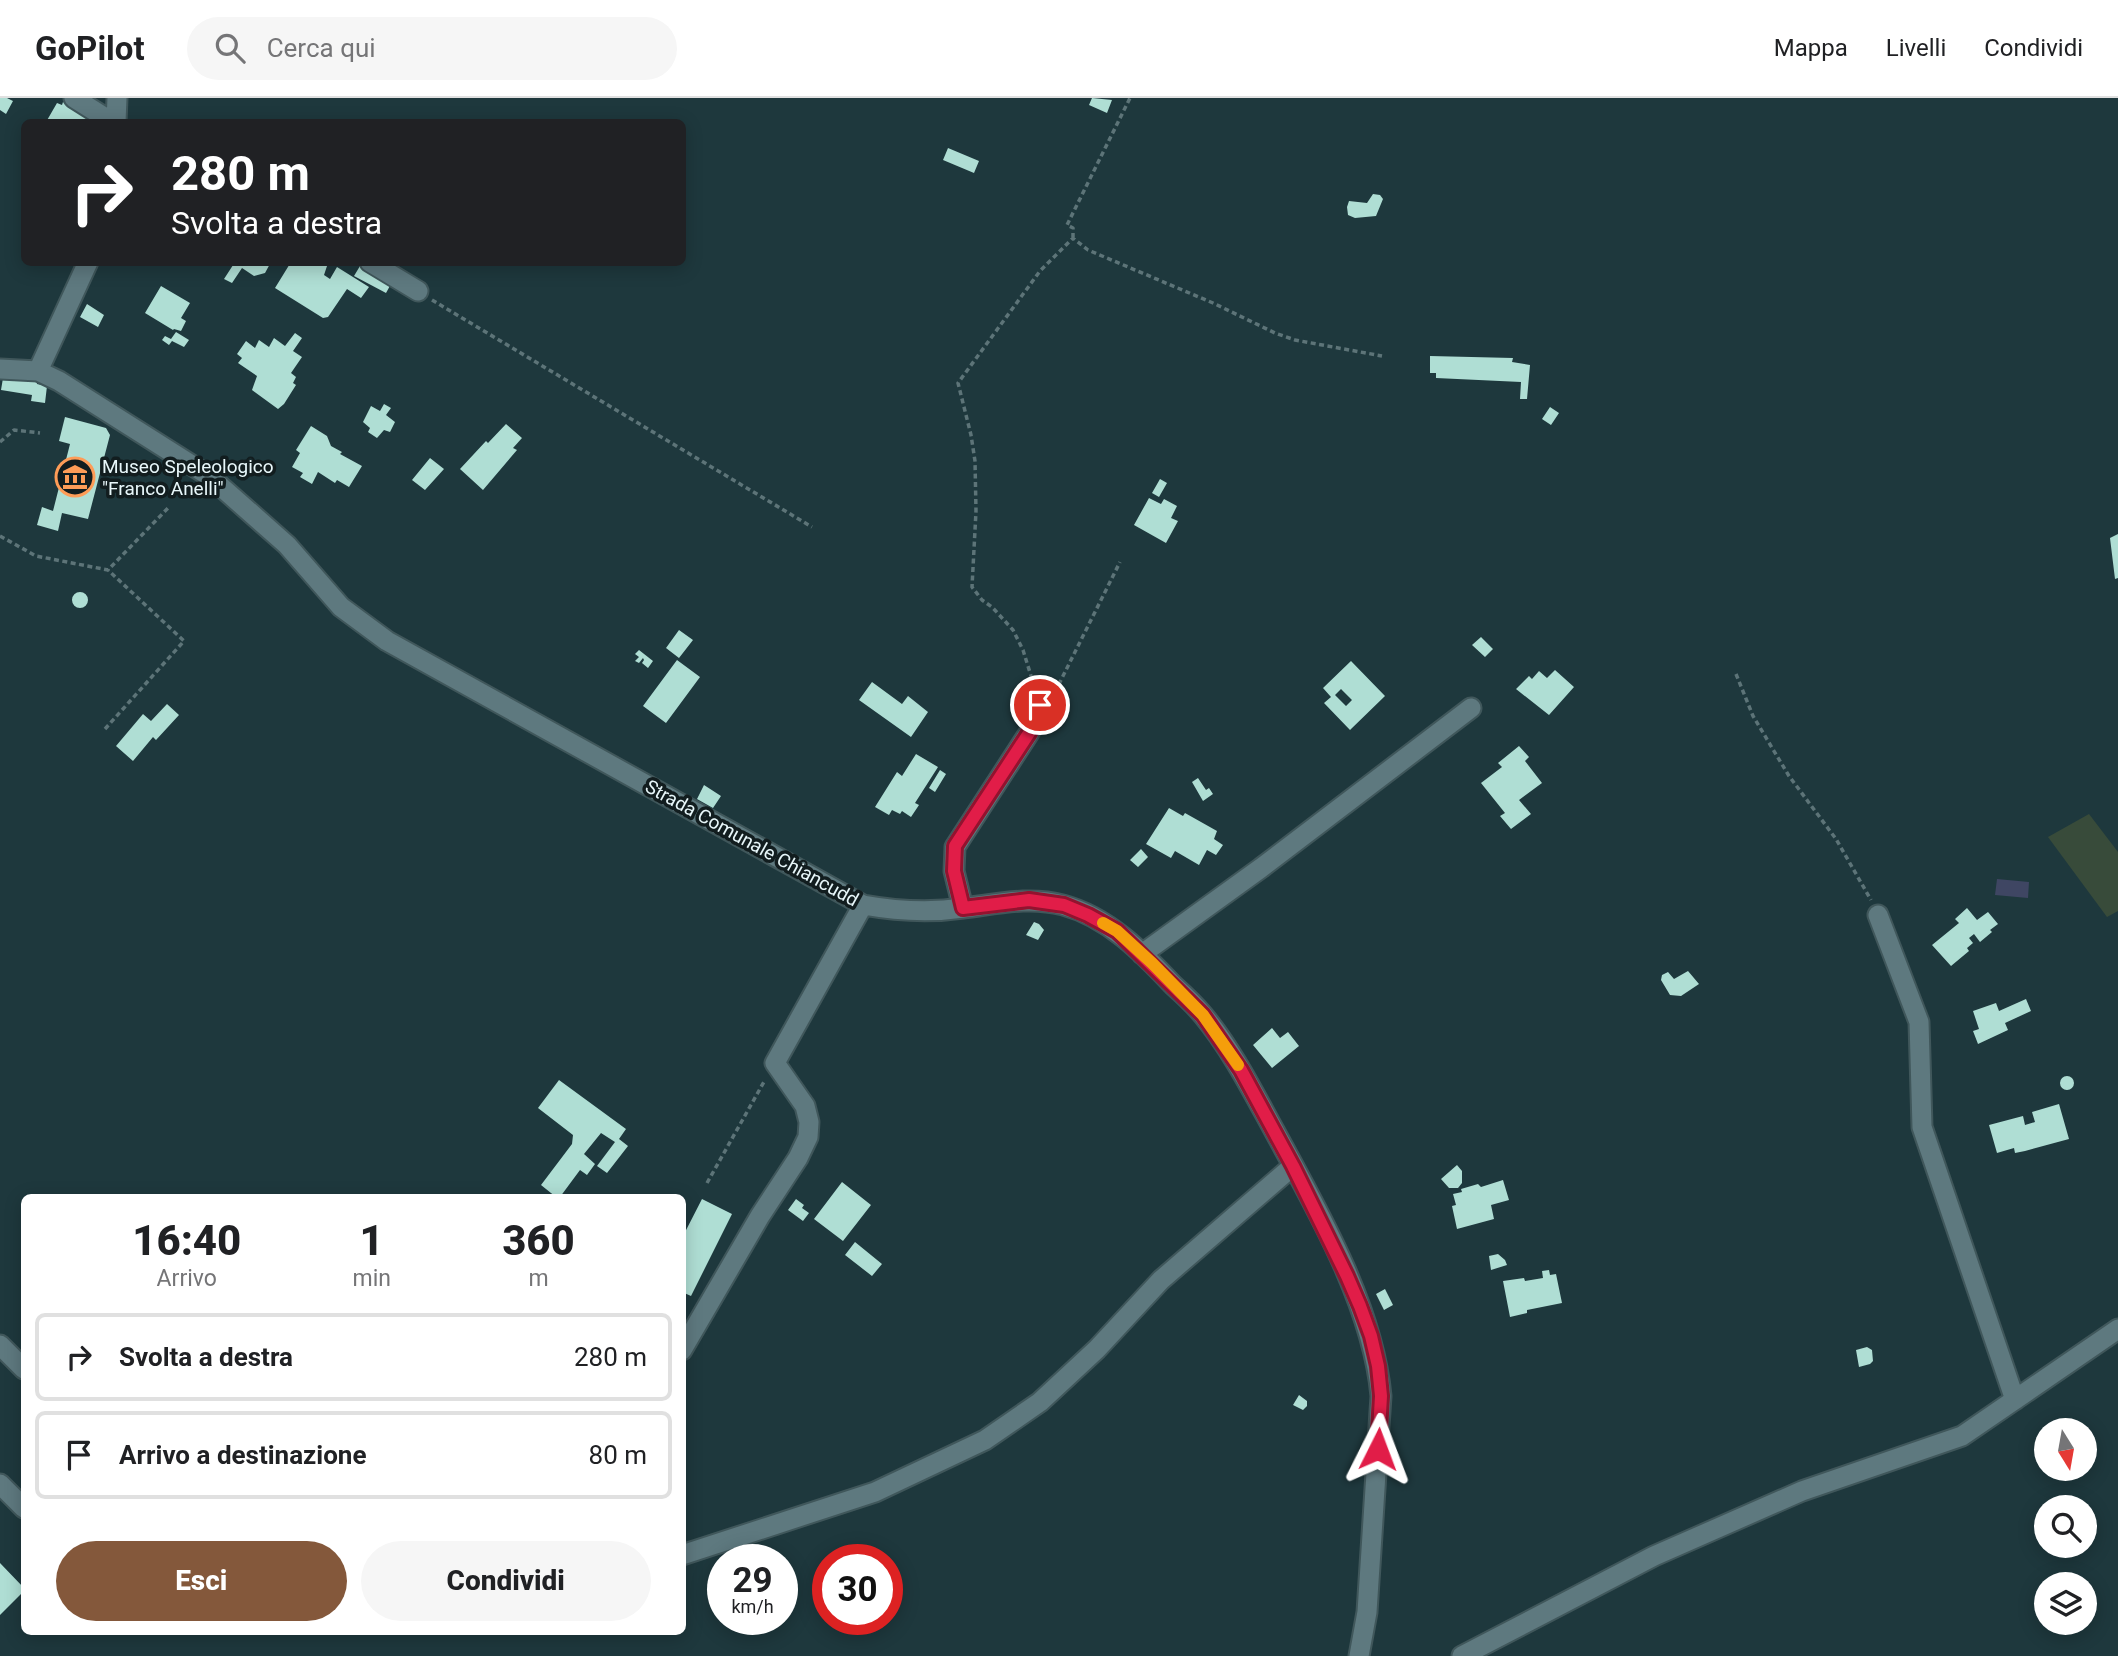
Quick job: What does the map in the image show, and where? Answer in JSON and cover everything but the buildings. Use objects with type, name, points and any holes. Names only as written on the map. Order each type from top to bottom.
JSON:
[{"type":"street","points":[[74,98],[109,119]]},
{"type":"street","points":[[114,119],[117,98]]},
{"type":"street","points":[[38,371],[86,266]]},
{"type":"street","points":[[377,266],[418,291]]},
{"type":"street","name":"Strada Comunale Chiancudd","points":[[0,369],[38,371],[59,381],[209,476],[287,545],[341,607],[387,641],[863,905],[909,912],[1029,900],[1064,905],[1117,931],[1142,954],[1203,1015],[1241,1070],[1293,1166],[1347,1276],[1371,1336],[1381,1396],[1367,1612],[1359,1656]]},
{"type":"street","points":[[963,908],[954,871],[955,846],[1029,733],[1038,704]]},
{"type":"street","points":[[1142,954],[1261,868],[1471,708]]},
{"type":"street","points":[[686,1343],[808,1137],[809,1122],[805,1107],[775,1063],[863,905]]},
{"type":"street","points":[[1878,915],[1919,1022],[1922,1127],[2015,1400]]},
{"type":"street","points":[[686,1554],[875,1492],[985,1440],[1040,1402],[1097,1349],[1161,1280],[1293,1166]]},
{"type":"street","points":[[1462,1656],[1654,1556],[1802,1491],[1962,1436],[2118,1329]]},
{"type":"street","points":[[0,1345],[21,1366]]},
{"type":"street","points":[[0,1484],[21,1505]]},
{"type":"path","points":[[1120,562],[1056,691],[1038,704],[1018,639],[1004,619],[982,600],[972,587],[976,512],[975,461],[958,383],[1040,271],[1073,237],[1073,228],[1067,225],[1130,98]]},
{"type":"path","points":[[1073,237],[1088,250],[1213,303],[1275,333],[1295,340],[1382,356]]},
{"type":"path","points":[[418,291],[812,527]]},
{"type":"path","points":[[0,442],[14,430],[40,433]]},
{"type":"path","points":[[108,570],[169,507]]},
{"type":"path","points":[[0,536],[36,556],[108,570],[184,641],[105,729]]},
{"type":"path","points":[[1736,674],[1753,716],[1789,776],[1836,839],[1878,915]]},
{"type":"path","points":[[706,1183],[775,1063]]},
{"type":"green space","points":[[2089,814],[2118,852],[2118,911],[2107,917],[2048,837]]},
{"type":"water","points":[[1997,879],[2029,882],[2028,898],[1995,895]]},
{"type":"slow traffic","points":[[1103,923],[1117,931],[1152,963],[1203,1015],[1238,1065]]},
{"type":"place","name":"Museo Speleologico \"Franco Anelli\"","points":[[75,477]]},
{"type":"route","points":[[1040,705],[1029,733],[955,846],[954,871],[963,908],[1029,900],[1064,905],[1088,915],[1117,931],[1203,1015],[1241,1070],[1293,1166],[1360,1306],[1378,1366],[1381,1396],[1378,1449]]}]
